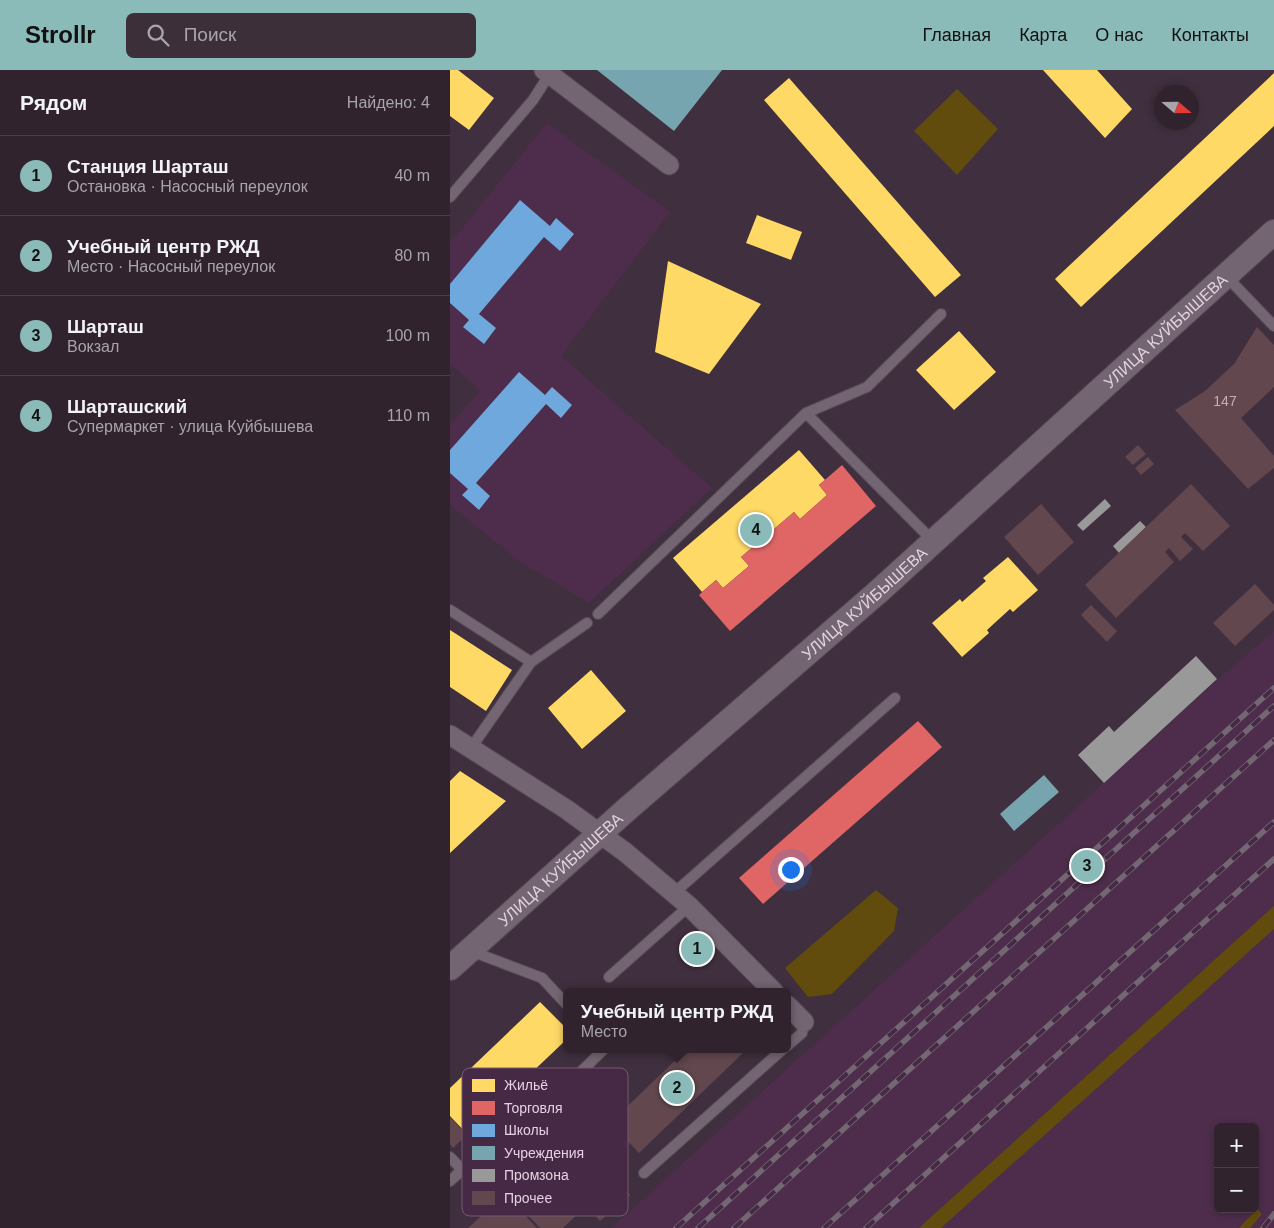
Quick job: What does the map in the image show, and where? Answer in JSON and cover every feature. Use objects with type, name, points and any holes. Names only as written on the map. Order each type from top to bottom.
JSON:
[{"type":"street","points":[[546,72],[669,165]]},
{"type":"street","name":"УЛИЦА КУЙБЫШЕВА","points":[[450,968],[601,833],[934,542],[1274,232]]},
{"type":"street","points":[[451,738],[471,748],[601,833],[690,906],[770,988]]},
{"type":"street","points":[[791,1009],[804,1022]]},
{"type":"lane","points":[[450,198],[532,100],[546,72]]},
{"type":"lane","points":[[1226,276],[1274,326]]},
{"type":"lane","points":[[598,614],[806,413],[867,386],[941,314]]},
{"type":"lane","points":[[806,413],[934,542]]},
{"type":"lane","points":[[450,610],[531,662]]},
{"type":"lane","points":[[471,748],[531,662],[587,623]]},
{"type":"lane","points":[[674,893],[895,698]]},
{"type":"lane","points":[[609,977],[690,906]]},
{"type":"lane","points":[[470,950],[542,978],[563,1001]]},
{"type":"lane","points":[[791,1043],[802,1033],[804,1022]]},
{"type":"lane","points":[[585,1068],[600,1053]]},
{"type":"lane","points":[[644,1173],[779,1053]]},
{"type":"lane","points":[[450,1157],[462,1170],[450,1182]]},
{"type":"shaded area","points":[[957,89],[998,129],[957,175],[914,131]]},
{"type":"shaded area","points":[[547,123],[670,212],[561,356],[712,488],[589,603],[516,559],[450,505],[450,426],[480,390],[450,364],[450,243]]},
{"type":"shaded area","points":[[1274,631],[1274,1228],[611,1228],[624,1216],[628,1216],[628,1213]]},
{"type":"shaded area","points":[[876,890],[898,908],[894,931],[832,994],[808,997],[785,968]]},
{"type":"shaded area","points":[[1274,906],[1274,929],[941,1228],[919,1228]]},
{"type":"shaded area","points":[[1259,1211],[1262,1214],[1250,1228],[1239,1228],[1253,1213],[1259,1213]]},
{"type":"building: Жильё","points":[[450,70],[458,70],[494,98],[469,130],[450,116]]},
{"type":"building: Жильё","points":[[1043,70],[1097,70],[1132,109],[1105,138]]},
{"type":"building: Жильё","points":[[1274,73],[1274,126],[1081,307],[1055,279]]},
{"type":"building: Жильё","points":[[789,78],[961,275],[935,297],[764,100]]},
{"type":"building: Жильё","points":[[757,215],[802,232],[791,260],[746,243]]},
{"type":"building: Жильё","points":[[668,261],[761,304],[709,374],[655,352]]},
{"type":"building: Жильё","points":[[959,331],[996,372],[954,410],[916,370]]},
{"type":"building: Жильё","points":[[799,450],[825,480],[819,485],[827,495],[800,519],[794,512],[741,557],[749,566],[723,588],[716,580],[702,592],[673,558]]},
{"type":"building: Жильё","points":[[1008,557],[1038,590],[1013,612],[1010,609],[987,630],[989,633],[962,657],[932,623],[960,599],[962,602],[986,581],[983,578]]},
{"type":"building: Жильё","points":[[450,630],[512,670],[486,711],[450,687]]},
{"type":"building: Жильё","points":[[591,670],[626,711],[582,749],[548,708]]},
{"type":"building: Жильё","points":[[460,771],[506,801],[450,853],[450,781]]},
{"type":"building: Жильё","points":[[540,1002],[563,1025],[563,1043],[536,1068],[471,1068]]},
{"type":"building: Жильё","points":[[462,1077],[462,1129],[450,1116],[450,1088]]},
{"type":"building: Торговля","points":[[842,465],[876,506],[730,631],[699,595],[716,580],[723,588],[749,566],[741,557],[794,512],[800,519],[827,495],[819,485]]},
{"type":"building: Торговля","points":[[918,721],[942,747],[763,904],[739,878]]},
{"type":"building: Школы","points":[[520,200],[550,226],[556,218],[574,234],[560,251],[544,237],[479,314],[496,328],[484,344],[463,327],[469,320],[450,303],[450,284]]},
{"type":"building: Школы","points":[[519,372],[545,395],[552,387],[572,405],[561,418],[546,404],[476,483],[490,496],[479,510],[462,495],[468,489],[450,473],[450,450]]},
{"type":"building: Учреждения","points":[[597,70],[722,70],[674,131]]},
{"type":"building: Учреждения","points":[[1044,775],[1059,792],[1014,831],[1000,814]]},
{"type":"building: Промзона","points":[[1105,499],[1111,506],[1083,531],[1077,525]]},
{"type":"building: Промзона","points":[[1140,521],[1146,527],[1119,553],[1113,546]]},
{"type":"building: Промзона","points":[[1196,656],[1217,679],[1104,783],[1078,755],[1109,726],[1114,732]]},
{"type":"building: Прочее","points":[[1257,327],[1274,345],[1274,387],[1241,418],[1274,456],[1274,468],[1248,489],[1175,410],[1205,391],[1234,364]]},
{"type":"building: Прочее","points":[[1138,445],[1146,454],[1133,465],[1125,457]]},
{"type":"building: Прочее","points":[[1148,457],[1154,464],[1141,475],[1135,468]]},
{"type":"building: Прочее","points":[[1191,484],[1230,526],[1203,551],[1185,533],[1181,537],[1193,549],[1180,561],[1169,548],[1165,552],[1174,562],[1116,618],[1085,585]]},
{"type":"building: Прочее","points":[[1041,504],[1074,542],[1038,575],[1004,537]]},
{"type":"building: Прочее","points":[[1255,584],[1274,605],[1274,610],[1235,646],[1213,623]]},
{"type":"building: Прочее","points":[[1091,605],[1117,631],[1107,642],[1081,615]]},
{"type":"building: Прочее","points":[[683,1053],[743,1053],[639,1153],[628,1142],[628,1106]]},
{"type":"building: Прочее","points":[[450,1117],[462,1130],[462,1140],[453,1148],[450,1144]]},
{"type":"building: Прочее","points":[[481,1216],[526,1216],[537,1228],[468,1228]]},
{"type":"building: Прочее","points":[[529,1216],[576,1216],[563,1228],[540,1228]]},
{"type":"building: Прочее","points":[[596,1216],[606,1216],[600,1221]]},
{"type":"railway","points":[[676,1228],[1274,688]]},
{"type":"railway","points":[[698,1228],[1274,706]]},
{"type":"railway","points":[[734,1228],[1274,740]]},
{"type":"railway","points":[[824,1228],[1274,822]]},
{"type":"railway","points":[[866,1228],[1274,859]]},
{"type":"railway","points":[[1263,1228],[1274,1214]]},
{"type":"place","name":"Шарташский","points":[[756,530]]},
{"type":"place","name":"Шарташ","points":[[1087,866]]},
{"type":"place","name":"Станция Шарташ","points":[[697,949]]},
{"type":"place","name":"Учебный центр РЖД","points":[[677,1088]]}]
